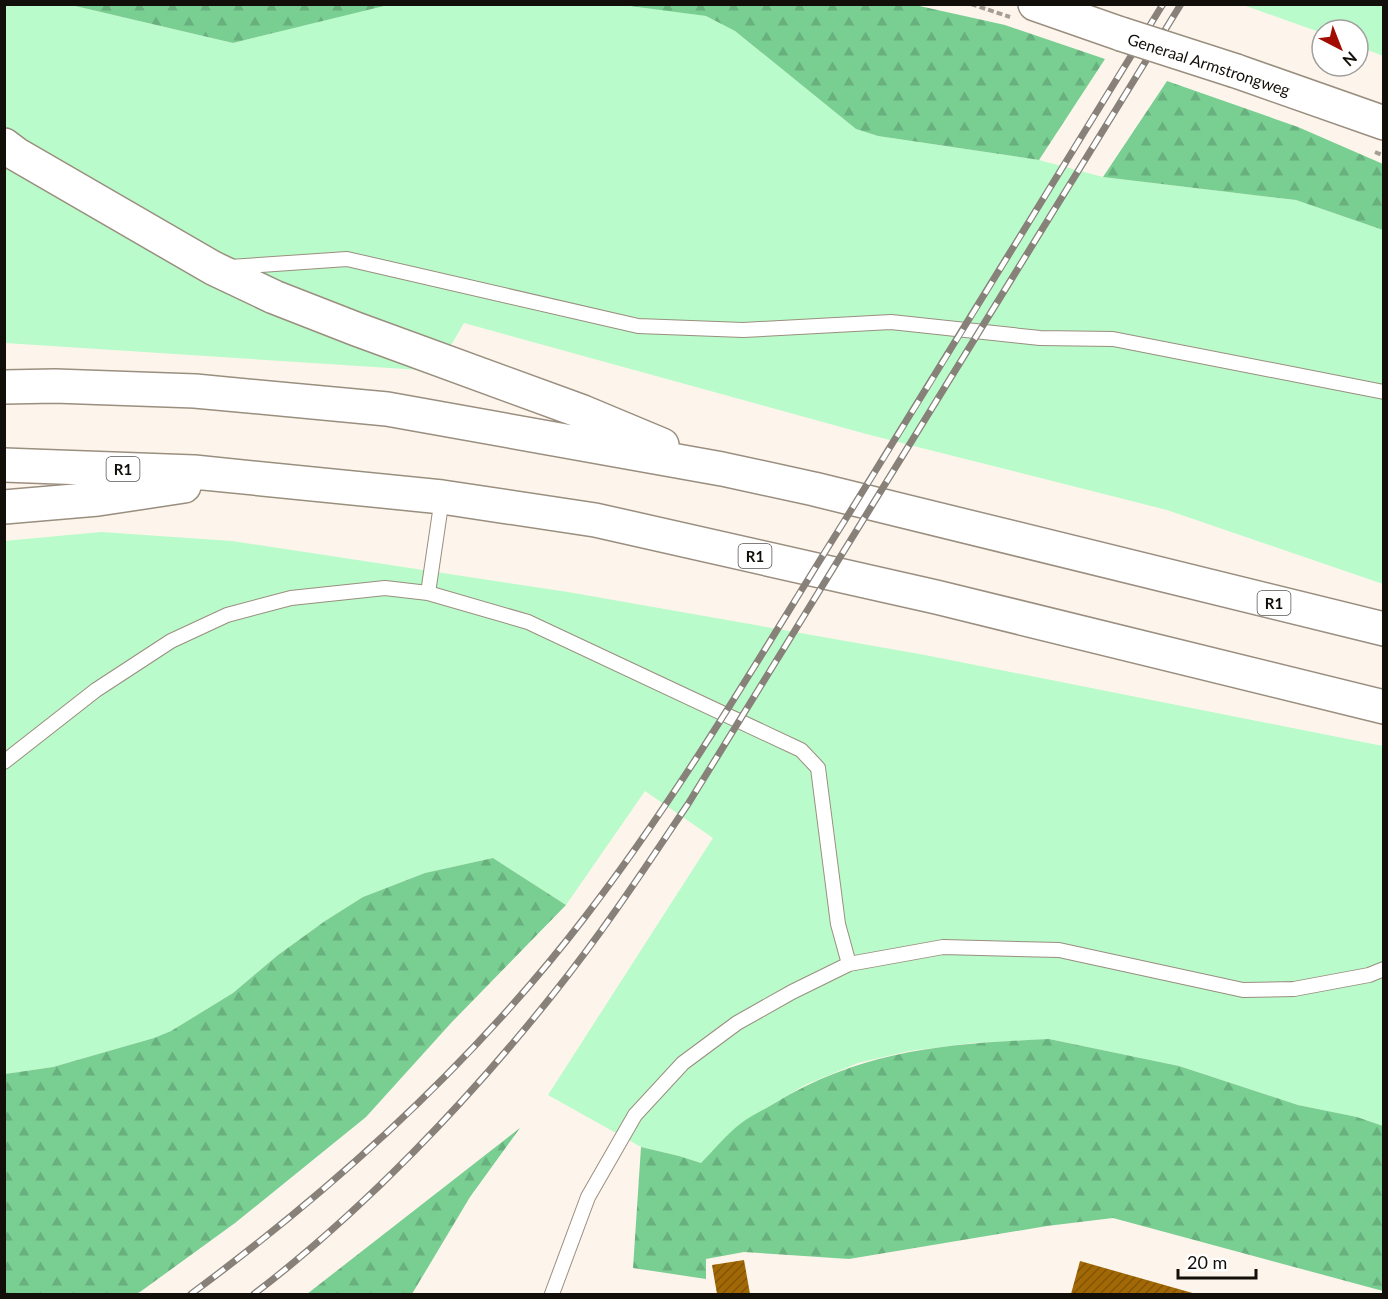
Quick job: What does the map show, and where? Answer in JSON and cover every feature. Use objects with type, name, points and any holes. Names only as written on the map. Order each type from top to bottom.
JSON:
[{"type":"main road","name":"Generaal Armstrongweg","points":[[1035,4],[1383,123]]},
{"type":"main road","points":[[4,145],[213,268],[285,301],[583,412],[722,469]]},
{"type":"main road","name":"R1","points":[[4,387],[55,386],[195,391],[387,409],[722,469],[814,489],[1383,629]]},
{"type":"main road","name":"R1","points":[[4,465],[194,472],[442,497],[595,520],[936,597],[1383,707]]},
{"type":"main road","points":[[4,507],[98,499],[242,477]]},
{"type":"lane","points":[[213,268],[347,259],[638,326],[743,330],[891,322],[1040,338],[1113,339],[1383,392]]},
{"type":"lane","points":[[428,593],[442,497]]},
{"type":"lane","points":[[4,762],[96,690],[171,641],[227,615],[291,598],[385,588],[428,593],[528,622],[801,750],[818,768],[838,924],[849,964]]},
{"type":"lane","points":[[552,1294],[588,1197],[635,1115],[683,1063],[737,1023],[849,964],[943,947],[1059,950],[1243,990],[1294,989],[1369,975],[1383,969]]},
{"type":"green space","points":[[388,4],[623,4],[706,16],[735,31],[856,129],[878,136],[1039,160],[1103,177],[1296,200],[1383,230],[1383,584],[1167,510],[870,435],[464,323],[436,371],[5,343],[4,5],[71,5],[233,43]]},
{"type":"green space","points":[[71,5],[388,5],[233,43]]},
{"type":"green space","points":[[623,5],[915,5],[1005,25],[1105,59],[1039,160],[878,136],[856,129],[735,31],[706,16]]},
{"type":"green space","points":[[1243,5],[1383,5],[1383,56],[1370,51],[1370,18],[1310,18],[1310,29]]},
{"type":"green space","points":[[1167,81],[1298,127],[1383,164],[1383,230],[1296,200],[1103,177]]},
{"type":"green space","points":[[101,532],[232,541],[568,592],[925,655],[1383,746],[1383,1126],[1357,1117],[1298,1105],[1179,1066],[1049,1039],[974,1043],[909,1051],[858,1063],[805,1085],[740,1124],[701,1163],[641,1147],[548,1095],[713,838],[645,791],[566,905],[493,858],[425,873],[363,897],[278,955],[233,993],[171,1031],[53,1067],[5,1074],[4,541]]},
{"type":"green space","points":[[493,858],[566,905],[451,1023],[366,1117],[235,1223],[140,1292],[135,1294],[5,1294],[5,1074],[53,1067],[171,1031],[233,993],[278,955],[363,897],[425,873]]},
{"type":"green space","points":[[1049,1039],[1179,1066],[1298,1105],[1357,1117],[1383,1126],[1383,1291],[1113,1218],[1047,1226],[849,1259],[744,1252],[706,1259],[706,1279],[633,1268],[641,1147],[701,1163],[744,1121],[808,1085],[841,1071],[874,1060],[941,1047]]},
{"type":"green space","points":[[520,1128],[470,1197],[412,1294],[307,1294]]},
{"type":"building","points":[[744,1260],[750,1294],[717,1294],[712,1265]]},
{"type":"building","points":[[1080,1261],[1196,1294],[1071,1294]]},
{"type":"railway","points":[[191,1294],[299,1210],[401,1119],[497,1022],[585,917],[655,821],[720,722],[1163,4]]},
{"type":"railway","points":[[254,1294],[335,1227],[413,1152],[487,1074],[572,970],[607,923],[688,804],[1181,4]]}]
